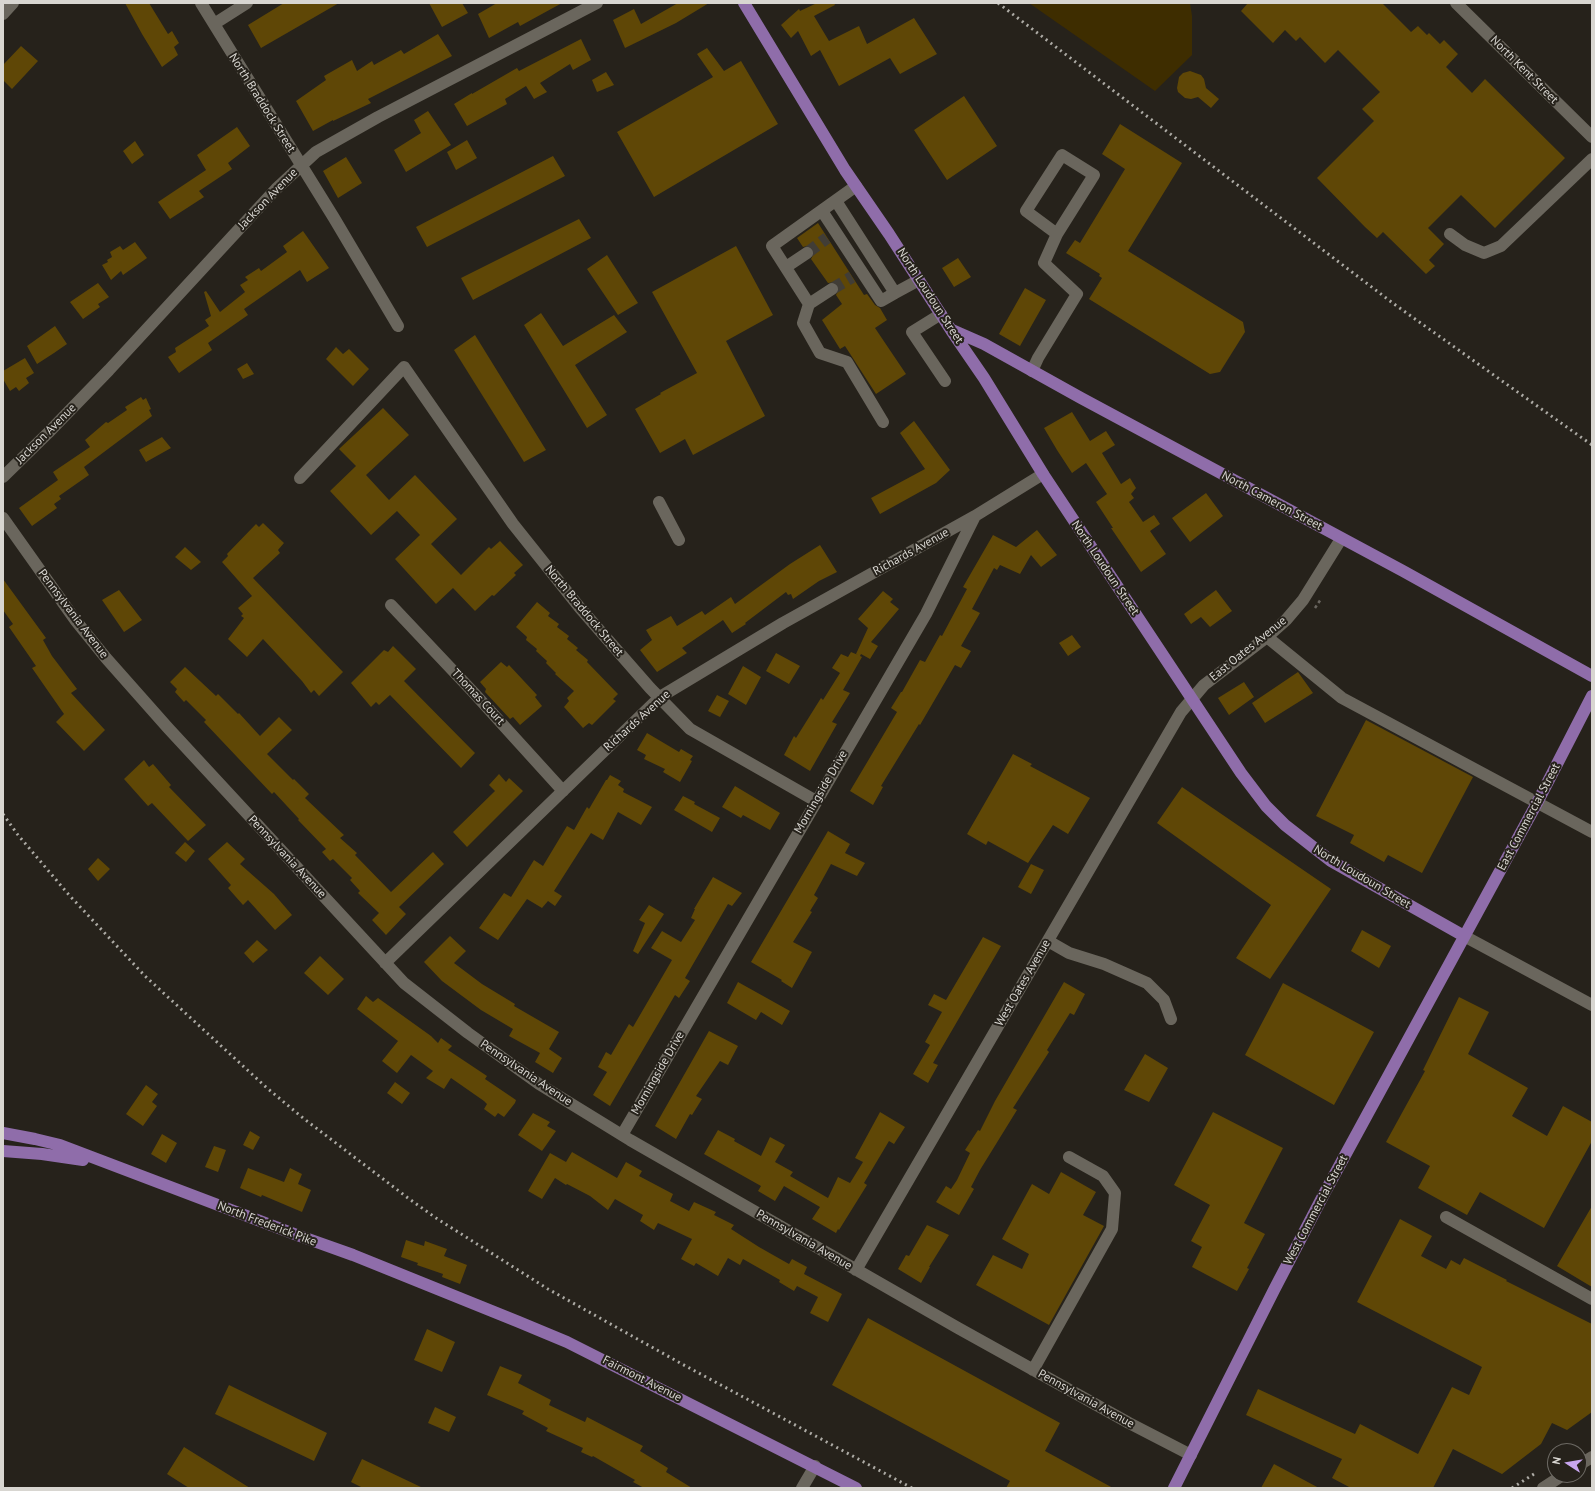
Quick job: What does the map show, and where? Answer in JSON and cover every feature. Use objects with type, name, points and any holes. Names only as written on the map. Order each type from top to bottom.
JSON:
[{"type":"main road","name":"North Loudoun Street","points":[[744,3],[845,170],[951,330],[973,360],[1043,474],[1241,773],[1266,806],[1285,825],[1331,861],[1464,936]]},
{"type":"main road","name":"North Cameron Street","points":[[951,330],[990,347],[1592,676]]},
{"type":"main road","points":[[973,360],[990,347]]},
{"type":"main road","name":"East Commercial Street","points":[[1464,936],[1537,803],[1592,696]]},
{"type":"main road","name":"West Commercial Street","points":[[1174,1488],[1274,1290],[1464,936]]},
{"type":"main road","name":"North Frederick Pike","points":[[3,1133],[35,1138],[60,1145],[297,1236],[353,1255],[422,1282]]},
{"type":"main road","name":"North Frederick Pike","points":[[3,1151],[73,1158],[112,1165]]},
{"type":"main road","name":"Fairmont Avenue","points":[[422,1282],[567,1342],[856,1488]]},
{"type":"street","points":[[3,14],[13,3]]},
{"type":"street","name":"North Braddock Street","points":[[201,3],[398,326]]},
{"type":"street","points":[[214,24],[247,3]]},
{"type":"street","name":"Jackson Avenue","points":[[3,477],[48,433],[276,189],[316,152],[378,117],[597,3]]},
{"type":"street","name":"North Kent Street","points":[[1456,3],[1592,137]]},
{"type":"street","points":[[1032,371],[1038,358],[1077,294],[1044,263],[1057,234],[1094,175],[1062,155],[1026,212],[1057,234]]},
{"type":"street","points":[[1450,234],[1465,245],[1484,253],[1501,246],[1592,158]]},
{"type":"street","points":[[810,304],[772,246],[856,186]]},
{"type":"street","points":[[836,201],[895,293]]},
{"type":"street","points":[[822,211],[832,235],[857,274],[881,301],[919,280]]},
{"type":"street","points":[[786,267],[807,253]]},
{"type":"street","points":[[832,289],[810,304],[803,323],[820,353],[847,362],[883,422]]},
{"type":"street","points":[[941,314],[912,332],[945,380]]},
{"type":"street","name":"North Braddock Street","points":[[300,478],[404,367],[513,524],[580,608],[690,729],[816,801]]},
{"type":"street","points":[[975,516],[1043,474]]},
{"type":"street","points":[[659,502],[679,540]]},
{"type":"street","name":"Richards Avenue","points":[[385,963],[660,697],[783,623],[975,516]]},
{"type":"street","name":"Morningside Drive","points":[[622,1135],[926,614],[975,516]]},
{"type":"street","name":"Pennsylvania Avenue","points":[[3,518],[76,621],[110,662],[237,804],[404,983],[474,1038],[539,1084],[622,1135],[1033,1370],[1191,1455]]},
{"type":"street","name":"East Oates Avenue","points":[[1192,697],[1204,685],[1267,637],[1286,620],[1303,600],[1341,539]]},
{"type":"street","name":"Thomas Court","points":[[391,605],[563,791]]},
{"type":"street","points":[[1267,637],[1342,698],[1442,750],[1471,768],[1592,832]]},
{"type":"street","name":"West Oates Avenue","points":[[856,1270],[1181,712],[1192,697]]},
{"type":"street","name":"North Loudoun Street","points":[[1464,936],[1592,1005]]},
{"type":"street","points":[[1048,941],[1069,953],[1104,964],[1147,983],[1164,1000],[1171,1019]]},
{"type":"street","points":[[1033,1370],[1112,1229],[1115,1193],[1103,1176],[1069,1158]]},
{"type":"street","points":[[1446,1217],[1592,1299]]},
{"type":"street","points":[[802,1488],[814,1466]]},
{"type":"path","points":[[1312,611],[1317,606],[1324,594]]},
{"type":"shaded area","points":[[1029,3],[1190,3],[1192,16],[1192,55],[1155,91]]},
{"type":"building","points":[[125,3],[149,3],[168,34],[172,31],[179,43],[174,47],[178,55],[162,67]]},
{"type":"building","points":[[284,3],[339,3],[261,48],[248,25]]},
{"type":"building","points":[[429,3],[462,3],[468,13],[442,27]]},
{"type":"building","points":[[497,3],[562,3],[520,26],[518,22],[489,38],[478,14]]},
{"type":"building","points":[[678,3],[709,3],[676,23],[625,48],[613,20],[634,9],[641,24]]},
{"type":"building","points":[[817,3],[834,3],[835,5],[814,16],[829,41],[859,26],[867,44],[914,18],[937,54],[900,74],[890,58],[839,86],[820,50],[811,56],[798,31],[791,38],[781,25],[799,9],[800,11]]},
{"type":"building","points":[[1248,3],[1382,3],[1411,32],[1418,26],[1427,35],[1429,33],[1440,44],[1444,40],[1458,54],[1446,67],[1472,93],[1485,79],[1565,158],[1495,228],[1461,195],[1428,228],[1444,244],[1429,260],[1435,266],[1426,274],[1383,232],[1377,238],[1317,178],[1374,121],[1362,109],[1380,92],[1338,50],[1325,63],[1300,37],[1296,41],[1285,30],[1273,43],[1241,11]]},
{"type":"building","points":[[438,34],[452,56],[368,99],[371,103],[333,120],[313,131],[296,101],[326,80],[324,76],[352,60],[357,71],[372,61],[374,65],[401,50],[404,54]]},
{"type":"building","points":[[581,39],[591,60],[573,70],[570,64],[540,83],[547,92],[534,99],[526,86],[505,99],[507,104],[467,126],[454,104],[517,68],[519,71]]},
{"type":"building","points":[[21,46],[38,61],[12,89],[3,80],[3,65]]},
{"type":"building","points":[[707,48],[724,71],[741,61],[778,124],[654,197],[617,132],[713,77],[697,54]]},
{"type":"building","points":[[1190,71],[1201,75],[1204,79],[1206,88],[1219,99],[1211,108],[1198,97],[1191,99],[1185,98],[1178,92],[1177,88],[1179,77],[1183,73]]},
{"type":"building","points":[[606,72],[614,85],[597,92],[592,80]]},
{"type":"building","points":[[964,96],[997,146],[947,180],[914,130]]},
{"type":"building","points":[[428,111],[451,145],[406,172],[394,150],[421,133],[414,120]]},
{"type":"building","points":[[1120,124],[1182,163],[1128,251],[1243,322],[1245,332],[1220,372],[1210,374],[1089,299],[1102,278],[1099,276],[1100,274],[1066,253],[1075,240],[1080,243],[1125,169],[1102,154]]},
{"type":"building","points":[[237,127],[250,146],[228,163],[232,169],[199,191],[204,197],[170,219],[158,202],[206,170],[197,155]]},
{"type":"building","points":[[467,140],[477,158],[456,170],[447,152]]},
{"type":"building","points":[[135,141],[144,155],[132,164],[123,151]]},
{"type":"building","points":[[553,156],[565,176],[427,247],[416,227]]},
{"type":"building","points":[[346,157],[362,183],[338,198],[323,171]]},
{"type":"building","points":[[579,219],[591,238],[473,300],[461,278]]},
{"type":"building","points":[[818,223],[864,295],[867,294],[875,305],[880,308],[887,320],[875,328],[906,374],[876,394],[845,346],[840,349],[822,320],[842,304],[836,295],[839,288],[835,282],[828,283],[811,259],[814,253],[813,249],[807,246],[803,247],[797,238]]},
{"type":"building","points":[[303,231],[329,268],[307,282],[300,270],[244,309],[248,315],[208,343],[212,350],[179,373],[168,357],[176,352],[175,348],[209,326],[205,320],[211,316],[204,292],[206,291],[220,312],[245,292],[240,285],[248,280],[245,277],[259,268],[261,271],[287,252],[283,246]]},
{"type":"building","points":[[135,242],[147,258],[123,275],[121,271],[111,280],[102,265],[108,262],[107,260],[112,257],[110,252],[120,246],[123,250]]},
{"type":"building","points":[[736,246],[773,315],[726,341],[765,416],[693,455],[685,439],[660,453],[635,409],[661,394],[660,393],[697,373],[652,292]]},
{"type":"building","points":[[607,255],[638,303],[618,315],[587,269]]},
{"type":"building","points":[[958,258],[971,277],[954,287],[942,268]]},
{"type":"building","points":[[98,283],[109,297],[98,304],[100,307],[83,319],[70,302]]},
{"type":"building","points":[[1025,288],[1046,300],[1020,346],[999,334]]},
{"type":"building","points":[[541,313],[563,346],[614,315],[627,332],[575,365],[607,415],[587,428],[524,325]]},
{"type":"building","points":[[55,326],[67,344],[37,364],[27,346]]},
{"type":"building","points":[[475,335],[546,450],[524,462],[454,350]]},
{"type":"building","points":[[336,347],[343,354],[349,349],[369,369],[353,386],[326,359]]},
{"type":"building","points":[[25,358],[34,373],[26,378],[29,383],[19,391],[16,387],[10,391],[3,379],[3,371]]},
{"type":"building","points":[[247,363],[254,374],[243,379],[237,369]]},
{"type":"building","points":[[141,397],[143,400],[146,398],[151,409],[149,410],[152,416],[84,467],[89,475],[59,496],[61,499],[54,504],[57,508],[32,526],[19,508],[58,480],[53,472],[90,447],[85,440],[106,422],[108,423],[127,410],[125,407]]},
{"type":"building","points":[[383,408],[409,435],[366,475],[389,500],[415,475],[457,519],[431,544],[461,575],[489,547],[491,549],[500,541],[523,565],[514,573],[516,575],[494,596],[492,595],[475,611],[453,588],[436,604],[395,559],[420,535],[397,511],[371,535],[330,491],[356,466],[339,449]]},
{"type":"building","points":[[1072,412],[1090,441],[1106,431],[1115,445],[1102,453],[1121,484],[1130,478],[1136,488],[1131,494],[1134,498],[1129,502],[1143,522],[1154,515],[1160,524],[1150,531],[1166,554],[1141,572],[1111,528],[1113,528],[1096,502],[1107,494],[1086,463],[1072,473],[1044,428]]},
{"type":"building","points":[[914,421],[950,470],[936,483],[880,514],[871,498],[925,469],[900,433]]},
{"type":"building","points":[[162,437],[171,448],[146,462],[139,450]]},
{"type":"building","points":[[1206,493],[1223,516],[1190,542],[1172,518]]},
{"type":"building","points":[[263,523],[284,543],[278,550],[280,553],[253,578],[343,672],[319,696],[314,690],[311,693],[302,681],[263,639],[247,657],[228,639],[244,618],[241,616],[243,614],[238,608],[252,596],[222,562],[228,556],[227,554],[256,524],[259,527]]},
{"type":"building","points":[[1037,530],[1057,555],[1041,567],[1031,555],[1020,574],[1000,565],[997,570],[994,568],[972,609],[980,613],[961,646],[971,651],[961,668],[955,665],[920,725],[919,724],[881,786],[883,787],[873,805],[850,791],[897,712],[891,708],[920,660],[925,662],[940,635],[942,636],[967,589],[963,587],[993,535],[1016,547]]},
{"type":"building","points":[[820,545],[837,572],[819,581],[793,599],[791,594],[788,595],[786,592],[745,623],[746,624],[732,633],[723,620],[682,648],[687,653],[657,672],[640,650],[652,640],[646,630],[671,616],[677,626],[702,611],[705,615],[731,597],[735,604],[790,564]]},
{"type":"building","points":[[185,547],[201,562],[191,570],[175,557]]},
{"type":"building","points":[[3,579],[46,638],[43,640],[52,656],[77,689],[71,693],[105,730],[84,751],[56,722],[64,714],[32,668],[36,666],[9,627],[13,624],[3,610]]},
{"type":"building","points":[[119,590],[142,620],[124,632],[102,600]]},
{"type":"building","points":[[1216,590],[1232,611],[1210,627],[1201,617],[1191,624],[1184,614]]},
{"type":"building","points":[[883,591],[893,599],[890,602],[899,609],[871,642],[878,646],[870,659],[861,654],[860,656],[862,657],[843,690],[850,693],[832,722],[837,724],[810,771],[784,755],[794,736],[796,738],[821,698],[823,700],[840,673],[832,668],[841,654],[848,657],[851,652],[858,655],[856,654],[868,628],[858,619]]},
{"type":"building","points":[[537,602],[550,613],[548,616],[559,624],[557,627],[569,636],[567,639],[578,648],[576,650],[588,660],[587,662],[618,694],[613,699],[616,701],[592,725],[589,723],[583,728],[564,707],[569,701],[567,698],[574,691],[555,674],[556,673],[546,663],[547,661],[536,651],[537,649],[526,640],[527,637],[516,627]]},
{"type":"building","points":[[1072,635],[1081,647],[1068,656],[1059,643]]},
{"type":"building","points":[[393,646],[416,669],[404,681],[475,753],[461,768],[390,695],[379,705],[376,702],[371,707],[351,683],[384,650],[388,652]]},
{"type":"building","points":[[776,653],[800,666],[789,684],[766,671]]},
{"type":"building","points":[[501,662],[507,667],[509,665],[537,695],[535,697],[542,706],[520,725],[513,717],[510,719],[485,692],[486,689],[480,682]]},
{"type":"building","points":[[743,666],[761,677],[746,705],[728,694]]},
{"type":"building","points":[[185,667],[216,696],[218,694],[238,714],[239,713],[260,736],[279,717],[292,730],[267,754],[309,794],[305,798],[344,835],[340,838],[357,853],[355,855],[391,892],[433,852],[444,864],[399,907],[406,914],[386,935],[372,920],[379,913],[358,893],[360,891],[350,880],[352,878],[333,859],[330,861],[322,852],[326,849],[298,820],[299,819],[274,792],[272,794],[204,722],[206,720],[186,700],[184,702],[175,692],[177,689],[170,682]]},
{"type":"building","points":[[1298,672],[1313,693],[1265,723],[1252,703]]},
{"type":"building","points":[[1244,682],[1254,697],[1229,715],[1218,698]]},
{"type":"building","points":[[717,695],[729,701],[720,717],[708,711]]},
{"type":"building","points":[[1366,720],[1473,777],[1422,873],[1388,855],[1384,862],[1350,843],[1354,835],[1316,816]]},
{"type":"building","points":[[647,733],[679,752],[681,749],[693,756],[690,760],[692,761],[680,782],[663,772],[665,769],[644,759],[646,755],[637,750]]},
{"type":"building","points":[[1013,754],[1032,764],[1030,766],[1090,798],[1068,834],[1053,825],[1028,863],[988,841],[986,845],[967,834]]},
{"type":"building","points":[[144,760],[149,767],[153,764],[171,785],[169,787],[206,825],[188,841],[152,803],[148,806],[124,779]]},
{"type":"building","points":[[499,774],[506,782],[509,778],[523,791],[467,847],[453,832],[495,791],[489,785]]},
{"type":"building","points":[[610,775],[621,781],[618,785],[624,789],[623,792],[652,807],[641,825],[618,812],[603,840],[591,833],[554,891],[562,896],[555,906],[548,901],[542,908],[527,899],[498,940],[479,928],[504,893],[511,897],[534,860],[543,866],[567,826],[574,830],[587,807],[589,809]]},
{"type":"building","points":[[735,786],[780,813],[770,830],[743,815],[741,818],[722,807]]},
{"type":"building","points":[[1182,787],[1331,889],[1270,979],[1236,958],[1271,905],[1157,823]]},
{"type":"building","points":[[683,796],[695,802],[694,804],[720,818],[712,832],[674,810]]},
{"type":"building","points":[[828,831],[850,844],[845,853],[865,863],[857,876],[831,864],[814,895],[818,898],[810,911],[812,912],[793,942],[812,952],[792,988],[781,981],[782,980],[751,962]]},
{"type":"building","points":[[185,842],[195,851],[186,862],[175,853]]},
{"type":"building","points":[[227,842],[245,859],[240,864],[274,894],[292,915],[275,930],[248,900],[243,905],[228,888],[231,885],[208,859]]},
{"type":"building","points":[[98,858],[110,869],[98,881],[88,869]]},
{"type":"building","points":[[1031,864],[1044,870],[1031,894],[1018,887]]},
{"type":"building","points":[[713,877],[742,893],[732,906],[728,904],[685,978],[690,981],[679,998],[675,995],[610,1106],[593,1095],[607,1072],[598,1067],[606,1052],[611,1055],[629,1024],[633,1027],[672,960],[651,948],[662,931],[681,942],[695,920],[691,918],[694,909]]},
{"type":"building","points":[[649,905],[664,914],[638,954],[633,951],[645,923],[639,920]]},
{"type":"building","points":[[1362,930],[1391,946],[1379,968],[1351,951]]},
{"type":"building","points":[[450,936],[466,951],[454,963],[482,984],[515,1004],[514,1006],[559,1032],[549,1049],[562,1058],[553,1073],[535,1062],[540,1053],[509,1036],[513,1029],[481,1010],[442,981],[424,962]]},
{"type":"building","points":[[983,937],[1001,946],[933,1063],[938,1065],[928,1083],[913,1074],[930,1045],[925,1042],[942,1012],[928,1005],[934,994],[946,1000]]},
{"type":"building","points":[[257,940],[268,950],[253,963],[244,953]]},
{"type":"building","points":[[320,956],[344,979],[328,995],[304,973]]},
{"type":"building","points":[[738,982],[790,1011],[782,1025],[761,1012],[756,1020],[727,1003]]},
{"type":"building","points":[[1064,982],[1085,994],[1074,1015],[1070,1013],[1047,1050],[1049,1052],[1013,1108],[1017,1110],[980,1170],[971,1187],[974,1189],[959,1215],[936,1202],[946,1186],[951,1189],[957,1180],[970,1153],[965,1150],[978,1130],[980,1131],[995,1101]]},
{"type":"building","points":[[1283,983],[1374,1032],[1334,1105],[1245,1055]]},
{"type":"building","points":[[366,996],[373,1002],[378,998],[431,1036],[438,1043],[441,1038],[452,1046],[448,1050],[487,1076],[485,1079],[516,1100],[504,1117],[498,1113],[495,1117],[484,1109],[487,1104],[484,1101],[451,1078],[444,1089],[426,1078],[433,1071],[411,1055],[397,1073],[382,1061],[398,1041],[357,1009]]},
{"type":"building","points":[[1459,997],[1489,1012],[1468,1054],[1528,1088],[1512,1116],[1547,1136],[1563,1106],[1592,1122],[1592,1141],[1544,1228],[1480,1192],[1467,1215],[1418,1188],[1430,1166],[1386,1142],[1425,1071],[1423,1070]]},
{"type":"building","points":[[709,1031],[738,1046],[728,1065],[720,1061],[696,1096],[702,1099],[692,1115],[690,1114],[676,1139],[655,1126]]},
{"type":"building","points":[[1145,1054],[1168,1068],[1149,1102],[1124,1090]]},
{"type":"building","points":[[395,1082],[410,1093],[402,1104],[387,1093]]},
{"type":"building","points":[[146,1085],[158,1094],[152,1102],[157,1106],[143,1126],[126,1114]]},
{"type":"building","points":[[880,1112],[905,1127],[894,1144],[889,1141],[864,1183],[867,1185],[836,1233],[812,1219],[820,1207],[784,1186],[775,1201],[758,1191],[761,1186],[704,1154],[718,1130],[761,1156],[770,1137],[785,1145],[775,1162],[793,1172],[790,1176],[828,1198],[838,1177],[850,1183],[863,1162],[855,1158]]},
{"type":"building","points":[[1213,1112],[1283,1148],[1244,1223],[1265,1234],[1237,1291],[1192,1267],[1202,1247],[1191,1241],[1210,1205],[1174,1185]]},
{"type":"building","points":[[533,1113],[550,1122],[547,1126],[556,1131],[542,1151],[518,1135]]},
{"type":"building","points":[[250,1131],[260,1137],[253,1150],[243,1145]]},
{"type":"building","points":[[162,1134],[177,1143],[166,1163],[151,1154]]},
{"type":"building","points":[[214,1146],[226,1150],[218,1172],[205,1167]]},
{"type":"building","points":[[572,1152],[617,1178],[626,1162],[642,1171],[639,1176],[673,1194],[670,1201],[689,1211],[694,1202],[716,1212],[714,1215],[734,1225],[731,1229],[759,1247],[789,1264],[792,1259],[807,1267],[804,1274],[842,1294],[828,1322],[810,1313],[818,1297],[797,1286],[794,1291],[779,1282],[780,1280],[743,1259],[740,1265],[728,1258],[718,1276],[696,1263],[694,1266],[681,1259],[692,1239],[658,1223],[654,1230],[640,1221],[643,1215],[615,1199],[608,1210],[590,1196],[555,1178],[542,1199],[528,1191],[550,1153],[566,1162]]},
{"type":"building","points":[[248,1168],[284,1182],[290,1168],[302,1174],[298,1184],[311,1190],[302,1212],[262,1195],[261,1197],[240,1188]]},
{"type":"building","points":[[1061,1172],[1096,1192],[1083,1215],[1104,1226],[1049,1325],[976,1285],[993,1255],[1022,1269],[1029,1254],[1002,1239],[1032,1184],[1049,1194]]},
{"type":"building","points":[[1592,1206],[1592,1287],[1557,1266]]},
{"type":"building","points":[[1400,1219],[1432,1236],[1421,1256],[1446,1269],[1451,1260],[1460,1265],[1464,1258],[1592,1324],[1592,1412],[1567,1430],[1552,1423],[1541,1444],[1502,1474],[1453,1449],[1433,1488],[1351,1488],[1332,1478],[1342,1459],[1246,1415],[1258,1389],[1355,1434],[1360,1424],[1418,1454],[1452,1387],[1469,1395],[1482,1367],[1357,1302]]},
{"type":"building","points":[[927,1225],[949,1235],[921,1283],[898,1269],[906,1255],[909,1256]]},
{"type":"building","points":[[406,1240],[424,1246],[425,1241],[447,1249],[444,1256],[467,1265],[460,1284],[442,1277],[443,1274],[417,1265],[418,1263],[401,1257]]},
{"type":"building","points":[[868,1318],[1060,1423],[1045,1451],[1113,1488],[1006,1488],[1010,1481],[832,1385]]},
{"type":"building","points":[[427,1329],[455,1342],[442,1372],[414,1360]]},
{"type":"building","points":[[500,1366],[522,1375],[518,1383],[551,1400],[549,1405],[585,1422],[587,1417],[643,1446],[640,1451],[668,1468],[666,1472],[692,1488],[644,1488],[633,1482],[635,1480],[593,1456],[592,1457],[581,1452],[583,1448],[546,1431],[548,1428],[522,1414],[524,1411],[487,1395]]},
{"type":"building","points":[[229,1385],[327,1433],[314,1461],[215,1414]]},
{"type":"building","points":[[435,1407],[456,1417],[449,1432],[428,1423]]},
{"type":"building","points":[[184,1447],[250,1488],[189,1488],[167,1474]]},
{"type":"building","points":[[362,1459],[423,1488],[363,1488],[351,1482]]},
{"type":"building","points":[[1274,1464],[1319,1488],[1261,1488]]},
{"type":"tunnel","points":[[807,253],[827,238]]},
{"type":"tunnel","points":[[832,289],[852,277]]},
{"type":"railway","points":[[998,3],[1394,304],[1592,445]]},
{"type":"railway","points":[[3,814],[18,835],[69,895],[145,976],[267,1088],[303,1118],[408,1198],[436,1218],[548,1289],[682,1364],[912,1488]]},
{"type":"railway","points":[[1512,1488],[1534,1474]]}]
